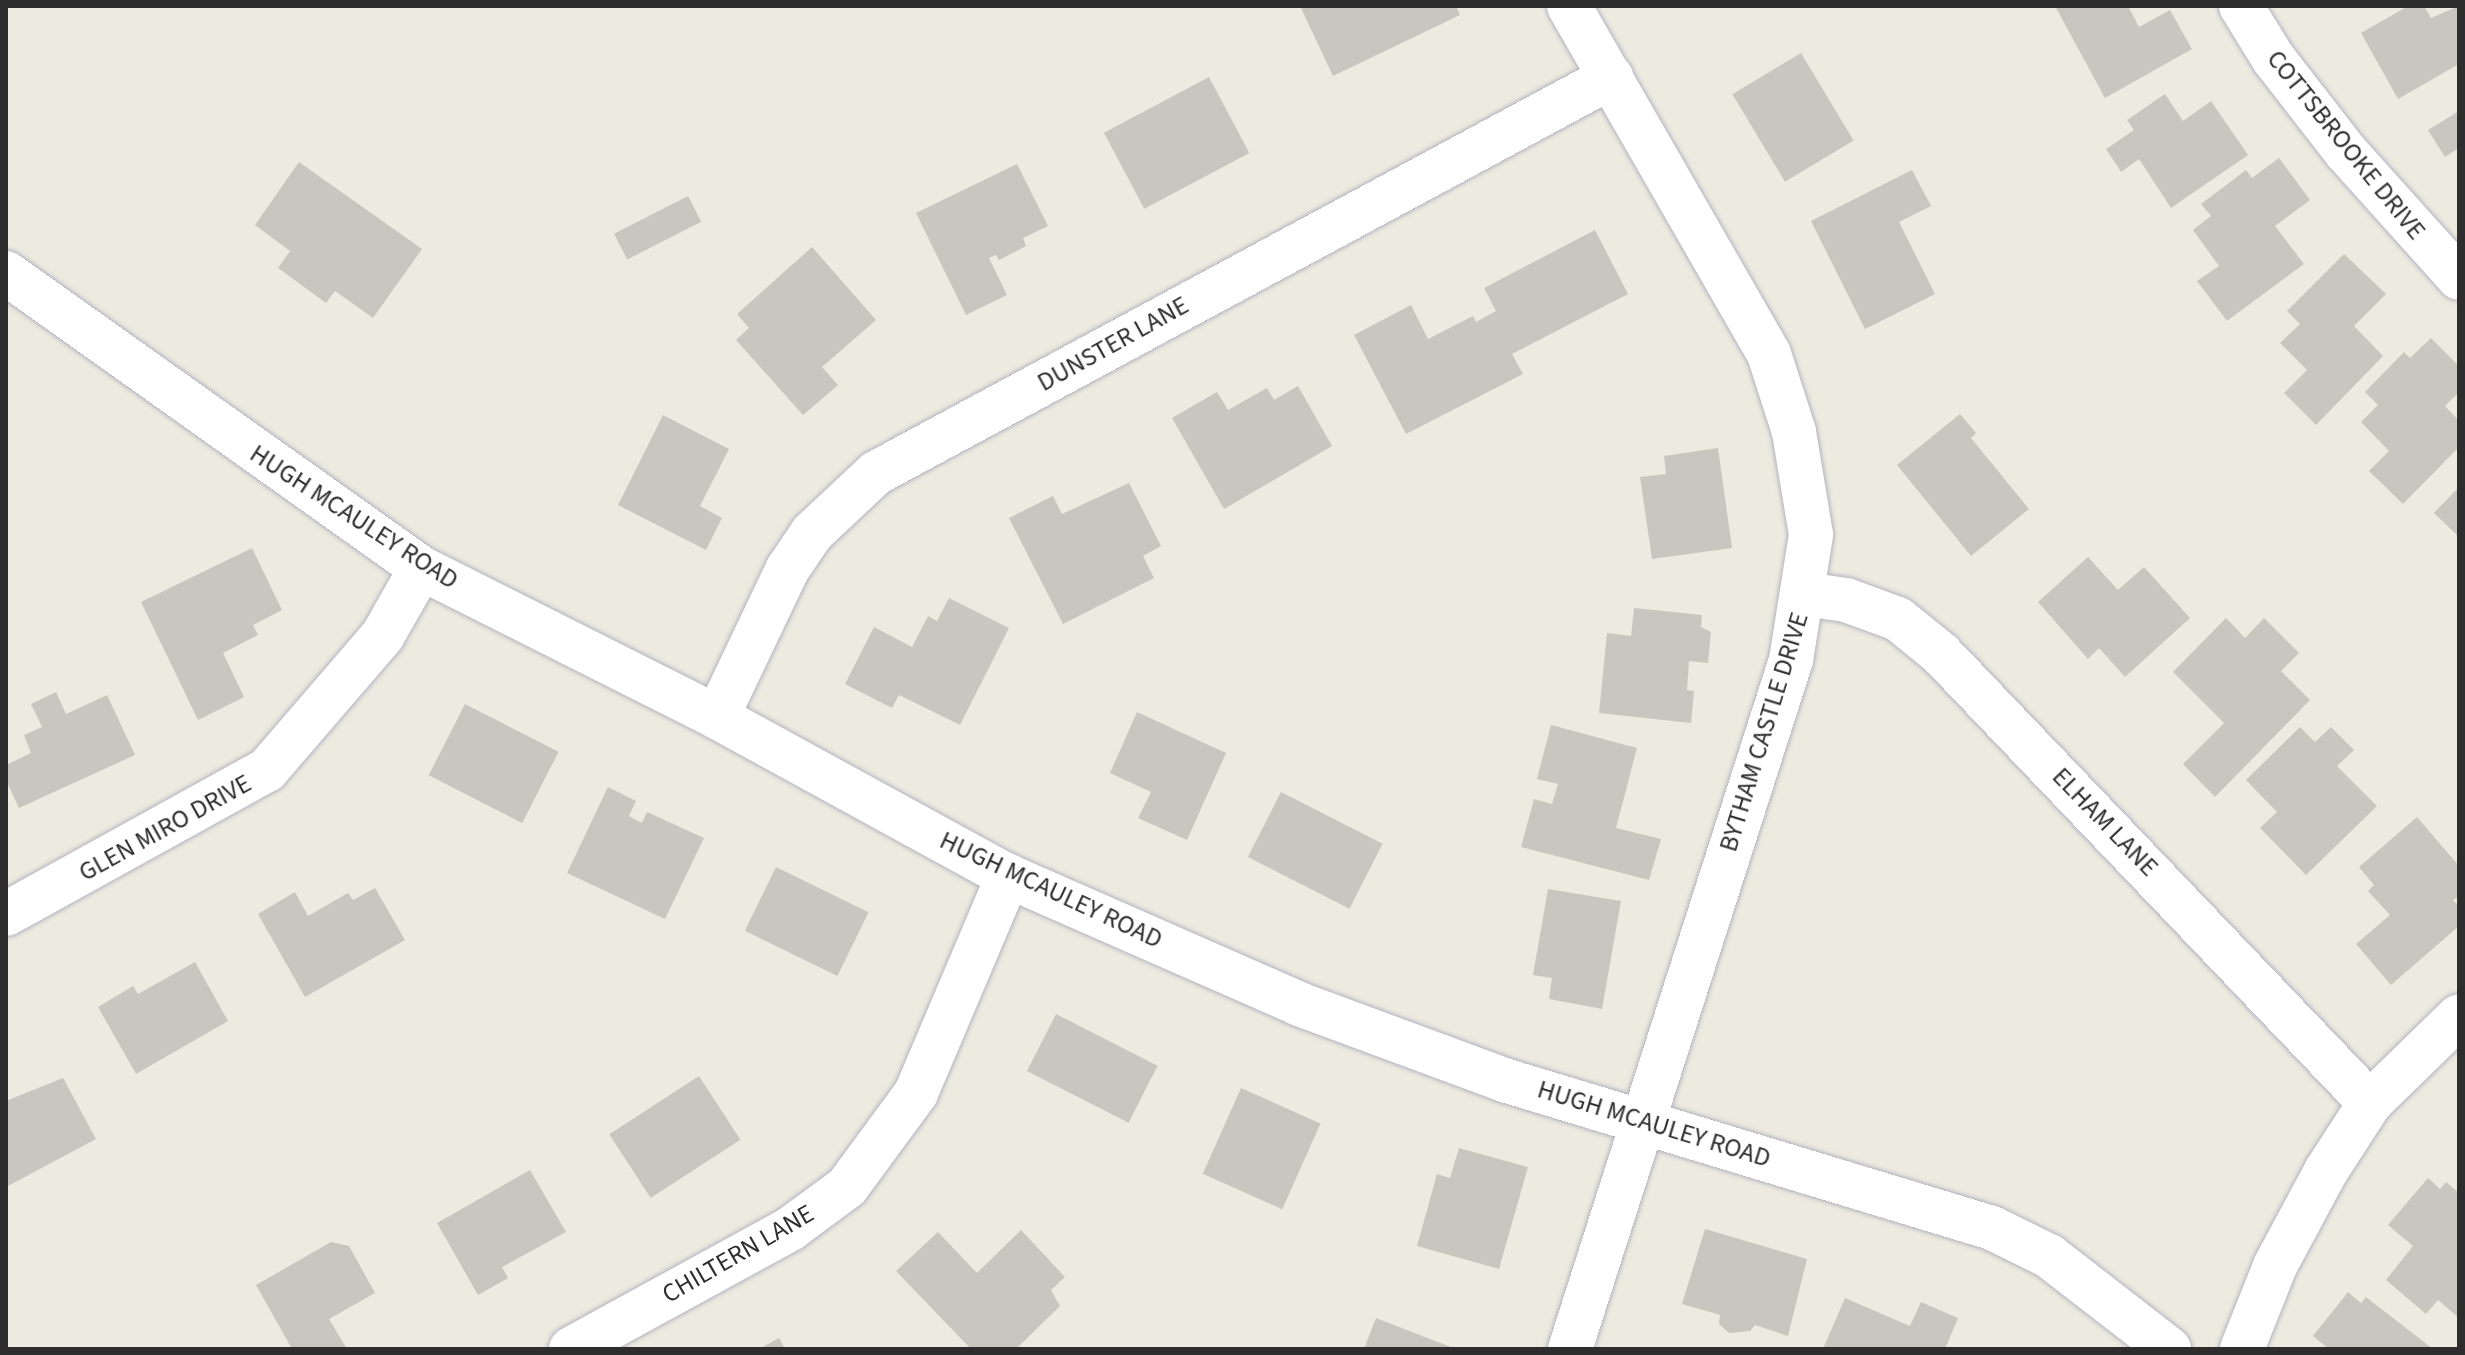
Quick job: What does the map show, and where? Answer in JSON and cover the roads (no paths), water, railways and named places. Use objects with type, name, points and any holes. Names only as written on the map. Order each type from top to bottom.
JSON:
[{"type":"street","name":"BYTHAM CASTLE DRIVE","points":[[1569,6],[1782,383],[1808,507],[1805,594],[1791,660],[1640,1120],[1570,1349]]},
{"type":"street","name":"COTTSBROOKE DRIVE","points":[[2241,6],[2273,58],[2346,152],[2459,278]]},
{"type":"street","name":"DUNSTER LANE","points":[[717,717],[787,570],[812,533],[876,473],[1611,77]]},
{"type":"street","name":"HUGH MCAULEY ROAD","points":[[6,273],[421,568],[717,717],[1008,876],[1299,1004],[1504,1080],[1992,1228],[2049,1256],[2169,1349]]},
{"type":"street","name":"GLEN MIRO DRIVE","points":[[6,914],[267,770],[383,635],[421,568]]},
{"type":"street","name":"ELHAM LANE","points":[[1805,594],[1846,600],[1898,619],[1941,654],[2370,1103]]},
{"type":"street","name":"CHILTERN LANE","points":[[571,1349],[790,1229],[847,1187],[916,1093],[1008,876]]},
{"type":"street","points":[[2242,1349],[2275,1266],[2326,1171],[2370,1103],[2459,1016]]}]
